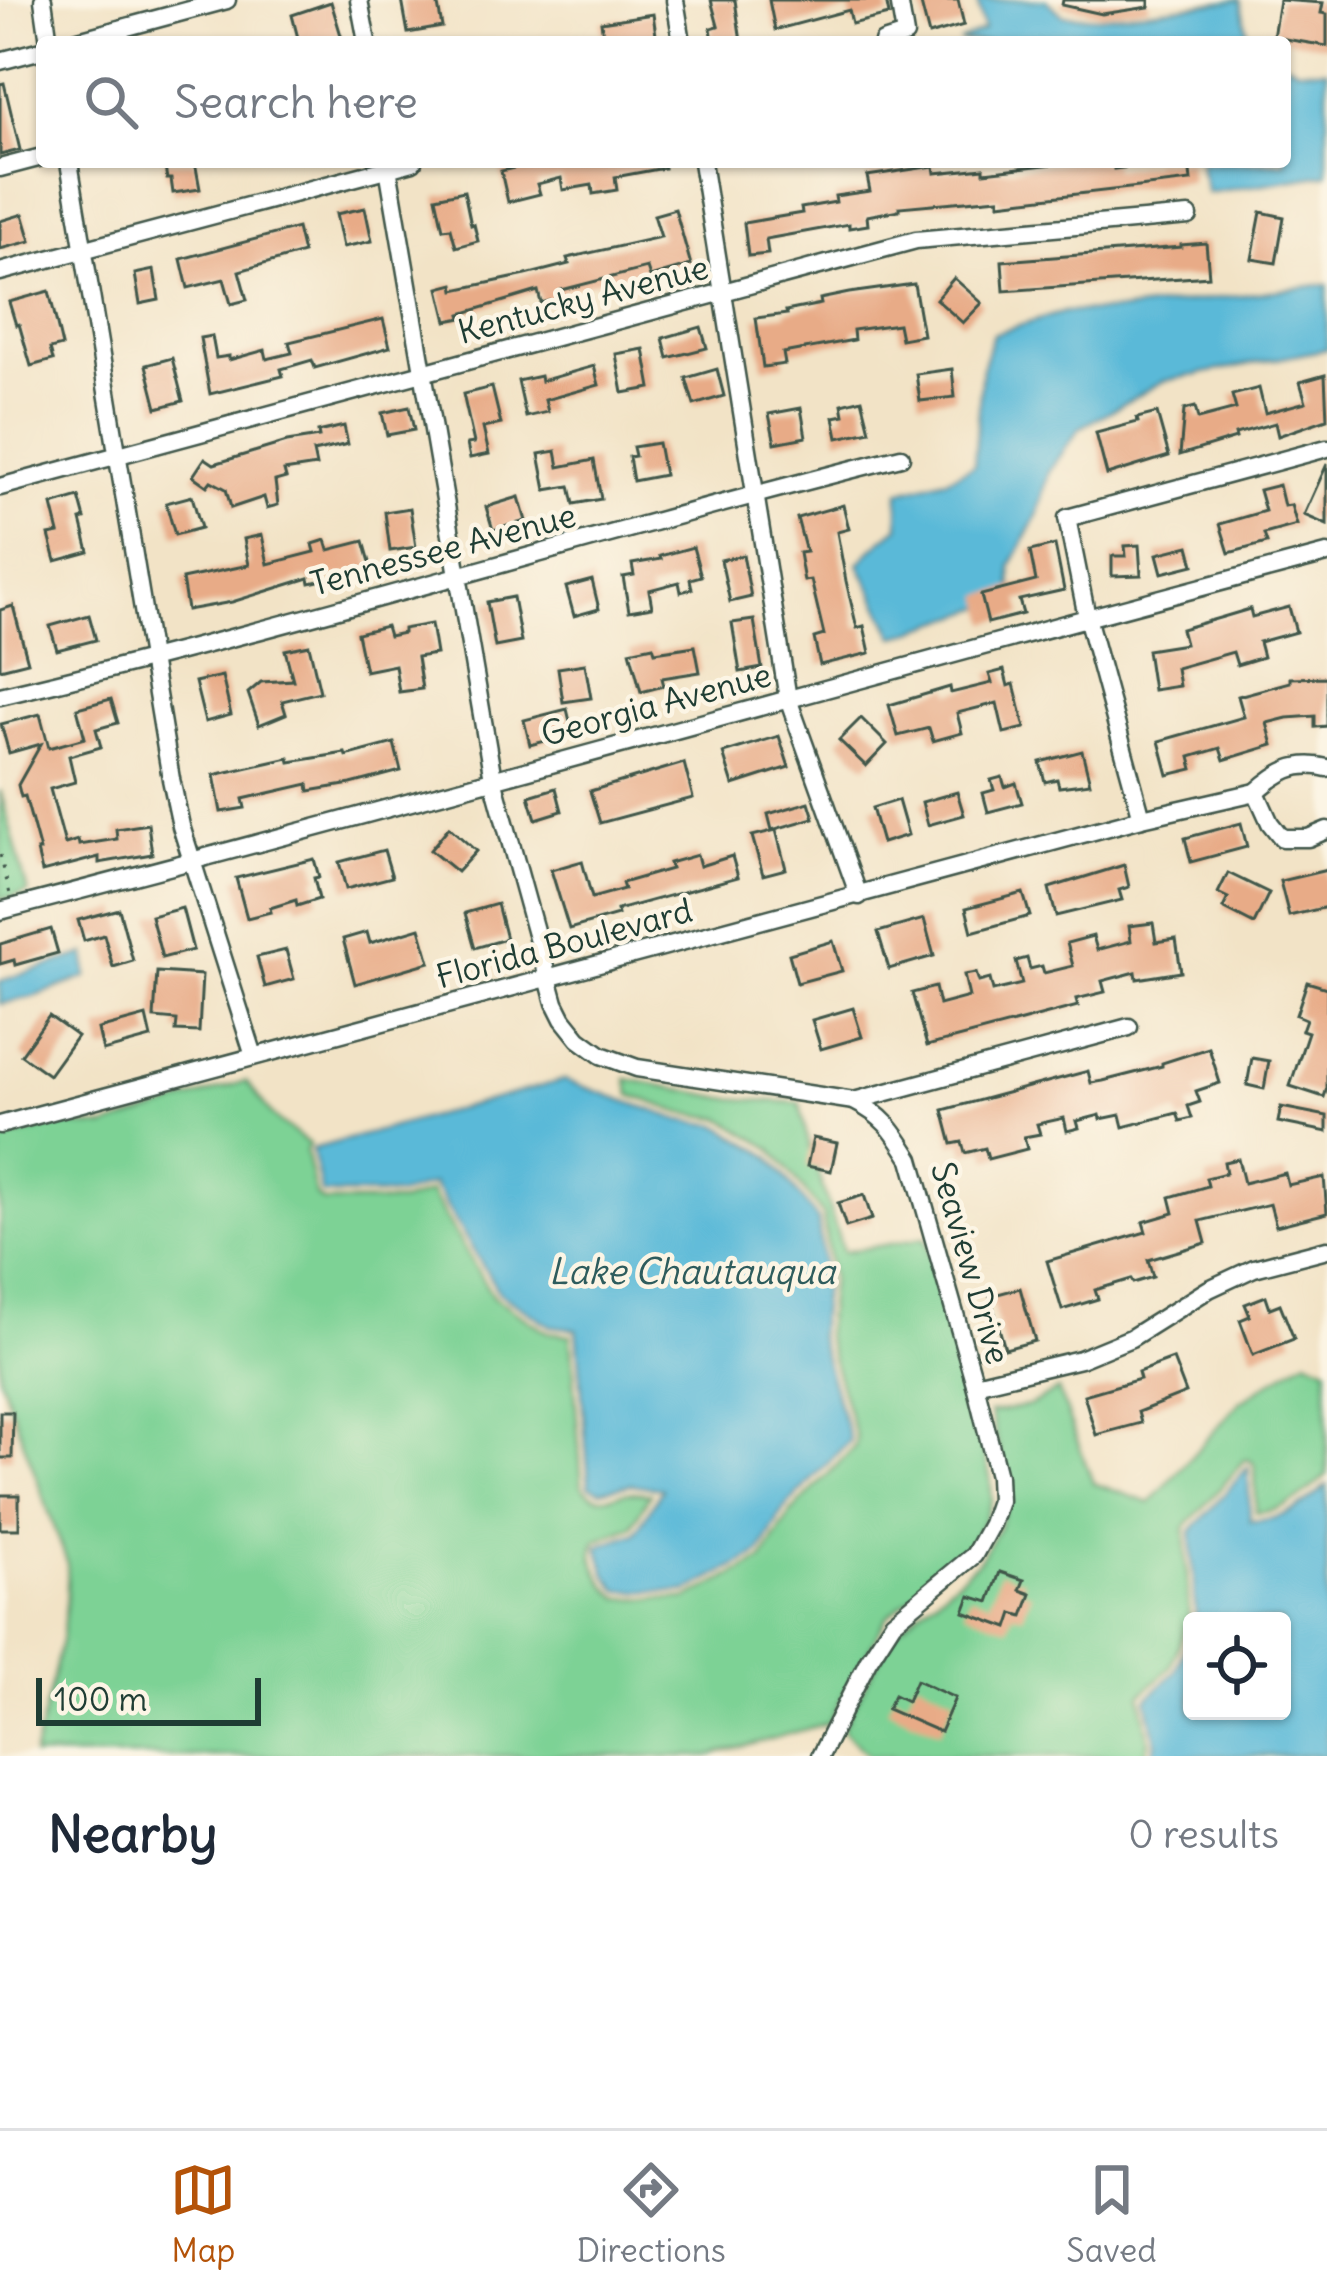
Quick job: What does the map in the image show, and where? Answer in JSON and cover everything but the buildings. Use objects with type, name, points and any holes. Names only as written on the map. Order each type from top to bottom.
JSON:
[{"type":"street","points":[[43,0],[49,36]]},
{"type":"street","points":[[93,36],[227,0]]},
{"type":"street","points":[[359,0],[366,36]]},
{"type":"street","points":[[675,0],[681,36]]},
{"type":"street","points":[[899,0],[902,36]]},
{"type":"street","points":[[0,61],[36,52]]},
{"type":"street","points":[[0,167],[36,158]]},
{"type":"street","points":[[70,168],[170,779],[254,1056]]},
{"type":"street","points":[[0,272],[377,168]]},
{"type":"street","points":[[389,168],[493,779],[555,1003],[579,1040],[637,1068],[854,1100],[1129,1027]]},
{"type":"street","points":[[703,168],[788,698],[859,896]]},
{"type":"street","name":"Kentucky Avenue","points":[[0,487],[916,240],[1189,216]]},
{"type":"street","points":[[1142,818],[1087,617],[1067,518],[1327,448]]},
{"type":"street","name":"Tennessee Avenue","points":[[0,696],[152,661],[901,457]]},
{"type":"street","name":"Georgia Avenue","points":[[6,909],[1327,554]]},
{"type":"street","name":"Florida Boulevard","points":[[0,1125],[1142,818],[1256,792],[1282,770],[1307,764],[1327,768]]},
{"type":"street","points":[[1256,792],[1282,838],[1308,838],[1327,830]]},
{"type":"street","name":"Seaview Drive","points":[[820,1756],[893,1622],[974,1555],[999,1501],[998,1476],[975,1384],[910,1159],[878,1113],[854,1100]]},
{"type":"street","points":[[975,1384],[1080,1359],[1131,1338],[1254,1268],[1327,1249]]},
{"type":"path","points":[[0,855],[6,909]]},
{"type":"green space","points":[[0,790],[28,893],[0,900]]},
{"type":"green space","points":[[627,1079],[725,1098],[800,1103],[843,1252],[925,1238],[968,1386],[992,1499],[968,1548],[887,1617],[828,1723],[710,1756],[33,1756],[62,1634],[67,1562],[0,1377],[0,1140],[58,1125],[106,1127],[246,1081],[274,1118],[309,1144],[306,1151],[316,1196],[323,1202],[401,1202],[430,1192],[493,1297],[548,1332],[571,1335],[582,1486],[599,1497],[650,1494],[631,1527],[596,1540],[595,1564],[602,1580],[619,1598],[687,1599],[762,1560],[790,1514],[855,1446],[856,1438],[825,1335],[831,1278],[823,1215],[772,1149],[721,1118],[682,1113],[631,1095]]},
{"type":"green space","points":[[1307,1358],[1327,1367],[1327,1475],[1286,1506],[1256,1513],[1255,1465],[1245,1460],[1185,1528],[1189,1612],[1183,1612],[1183,1634],[1170,1668],[1141,1695],[1149,1741],[1145,1756],[870,1756],[842,1730],[899,1628],[978,1562],[998,1529],[1007,1505],[1006,1476],[990,1413],[1029,1406],[1058,1390],[1093,1483],[1150,1503],[1240,1402]]},
{"type":"water","points":[[977,0],[1046,0],[1063,15],[1099,17],[1240,0],[1248,36],[972,36],[984,30]]},
{"type":"water","points":[[1291,65],[1327,69],[1327,174],[1207,193],[1201,168],[1291,168]]},
{"type":"water","points":[[1327,284],[1327,349],[1164,381],[1080,428],[1049,472],[1037,516],[1011,566],[1012,598],[895,637],[859,564],[899,527],[899,492],[946,479],[974,465],[982,368],[993,334],[1064,312],[1120,311]]},
{"type":"water","points":[[86,954],[87,977],[0,1004],[0,981]]},
{"type":"water","name":"Lake Chautauqua","points":[[564,1080],[681,1120],[718,1125],[769,1156],[818,1220],[824,1278],[818,1336],[850,1440],[784,1509],[759,1554],[687,1592],[619,1591],[606,1574],[598,1546],[635,1533],[662,1489],[631,1484],[600,1491],[589,1486],[577,1329],[551,1326],[499,1293],[433,1184],[400,1195],[322,1194],[312,1149]]},
{"type":"water","points":[[1248,1467],[1250,1521],[1292,1511],[1327,1485],[1327,1756],[1152,1756],[1156,1742],[1147,1699],[1175,1672],[1183,1653],[1183,1720],[1291,1720],[1291,1612],[1195,1612],[1191,1532]]}]
